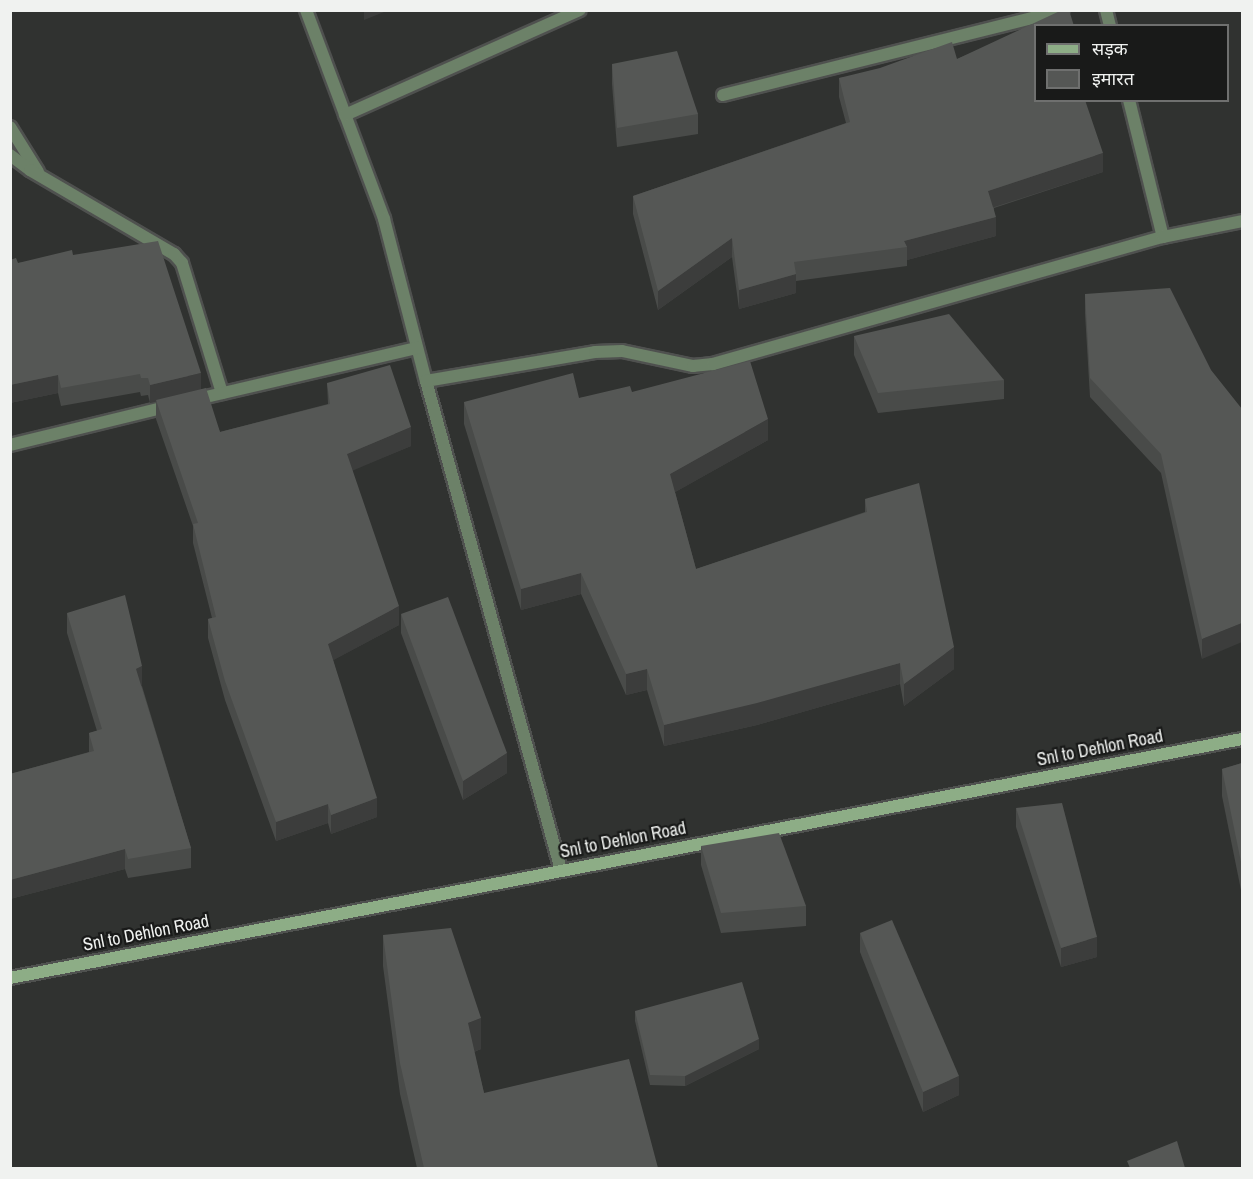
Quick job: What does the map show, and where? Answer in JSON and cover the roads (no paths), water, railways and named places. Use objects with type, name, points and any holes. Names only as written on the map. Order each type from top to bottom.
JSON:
[{"type":"street","points":[[306,10],[384,219],[417,348],[561,870]]},
{"type":"street","points":[[345,115],[580,10]]},
{"type":"street","points":[[723,95],[1064,10]]},
{"type":"street","points":[[1129,102],[1163,237]]},
{"type":"street","points":[[10,127],[41,177]]},
{"type":"street","points":[[10,155],[41,177],[162,245],[182,263],[222,393]]},
{"type":"street","points":[[426,381],[595,352],[622,351],[693,366],[713,364],[1163,237],[1242,221]]},
{"type":"street","points":[[10,445],[417,348]]},
{"type":"street","name":"Snl to Dehlon Road","points":[[10,978],[1242,739]]}]
